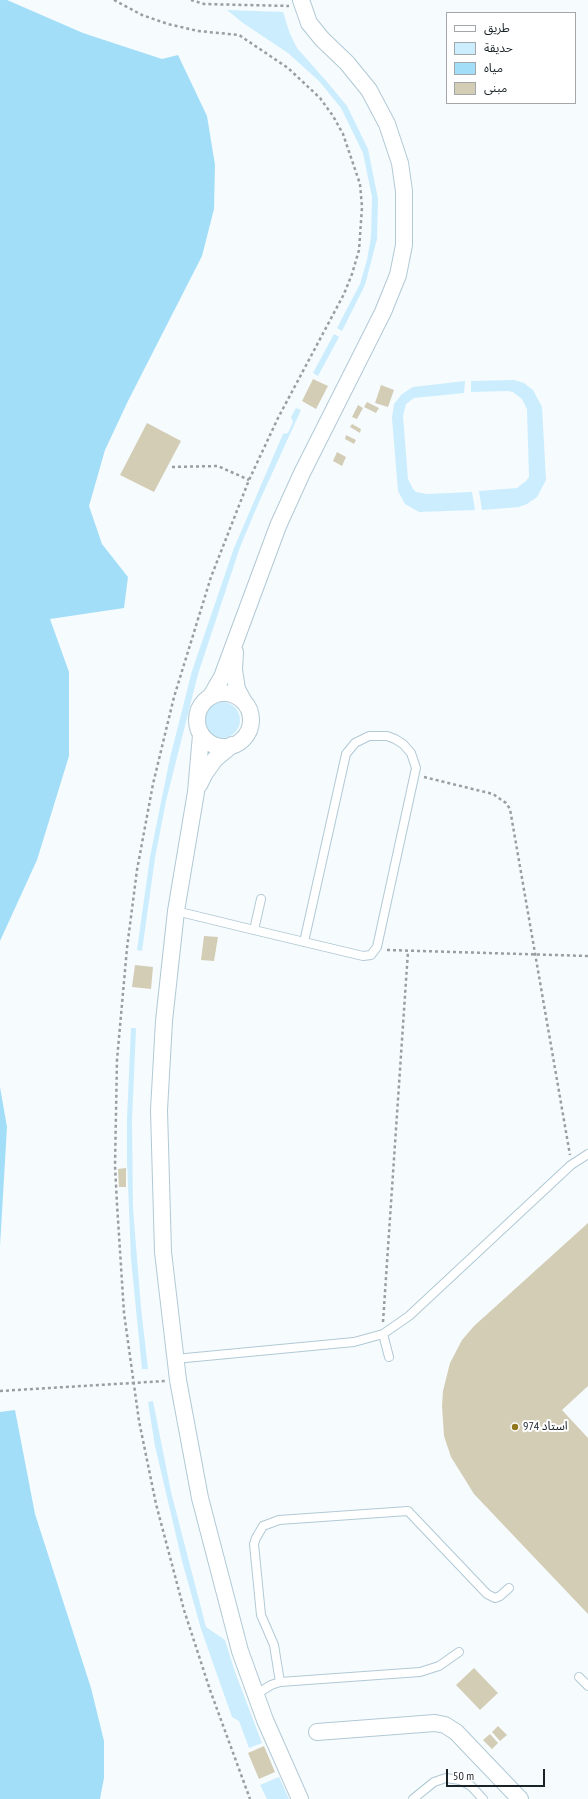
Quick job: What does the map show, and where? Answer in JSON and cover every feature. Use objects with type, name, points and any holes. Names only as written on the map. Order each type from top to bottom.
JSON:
[{"type":"street","points":[[232,745],[223,747],[215,745],[207,741],[201,735],[197,718],[199,709],[211,696],[222,677],[278,526],[330,414],[383,312],[398,275],[404,245],[404,191],[398,157],[387,124],[369,90],[309,23],[302,4]]},
{"type":"street","points":[[196,792],[205,773],[215,759],[232,745],[240,741],[246,735],[249,727],[251,718],[249,710],[237,689],[234,670],[236,641]]},
{"type":"street","points":[[211,696],[219,693],[229,693],[237,696],[244,702]]},
{"type":"street","points":[[201,735],[196,792],[176,911],[164,1021],[159,1110],[163,1252],[178,1380],[200,1498],[240,1651],[255,1695],[300,1799]]},
{"type":"street","points":[[318,1732],[435,1723],[445,1725],[456,1732],[520,1799]]},
{"type":"lane","points":[[176,911],[254,930],[304,942],[363,956],[371,955],[377,947],[416,768],[414,758],[407,748],[395,739],[387,736],[369,736],[361,739],[350,748],[344,762],[304,942]]},
{"type":"lane","points":[[254,930],[261,899]]},
{"type":"lane","points":[[175,1359],[354,1342],[383,1334],[409,1316],[571,1165],[588,1154]]},
{"type":"lane","points":[[383,1334],[389,1357]]},
{"type":"lane","points":[[280,1682],[274,1645],[261,1615],[254,1544],[259,1531],[263,1526],[279,1520],[408,1511],[487,1594],[495,1598],[500,1596],[509,1588]]},
{"type":"lane","points":[[255,1695],[263,1689],[280,1682],[367,1677],[420,1672],[439,1666],[459,1652]]},
{"type":"lane","points":[[579,1677],[588,1686]]},
{"type":"lane","points":[[413,1799],[434,1782],[446,1778],[460,1780],[471,1786],[483,1799]]},
{"type":"path","points":[[191,0],[204,4],[302,4]]},
{"type":"path","points":[[172,467],[218,466],[249,480]]},
{"type":"path","points":[[414,775],[493,794],[506,803],[513,817],[534,955],[571,1165]]},
{"type":"path","points":[[377,947],[386,950],[408,951],[588,956]]},
{"type":"path","points":[[383,1334],[408,951]]},
{"type":"path","points":[[0,1391],[178,1380]]},
{"type":"green space","points":[[227,10],[283,12],[290,34],[297,48],[347,106],[368,149],[378,199],[377,239],[365,285],[342,331],[337,328],[360,284],[367,260],[371,237],[372,197],[363,153],[341,108],[319,81],[288,53],[243,23]]},
{"type":"green space","points":[[334,334],[339,337],[318,376],[313,373]]},
{"type":"green space","points":[[514,380],[524,383],[533,390],[542,407],[546,480],[537,497],[527,504],[519,507],[482,510],[479,491],[517,488],[529,477],[527,409],[522,399],[513,392],[471,392],[471,381]]},
{"type":"green space","points":[[465,381],[464,393],[414,398],[406,404],[403,416],[408,479],[413,489],[416,492],[427,494],[472,492],[475,510],[419,512],[405,504],[398,491],[392,418],[394,404],[402,394],[413,387]]},
{"type":"green space","points":[[296,408],[301,410],[240,547],[198,674],[166,801],[155,858],[142,951],[137,950],[150,857],[170,758],[192,671],[234,548],[283,434],[288,433],[293,422],[291,417]]},
{"type":"green space","points":[[222,702],[235,707],[240,720],[235,733],[222,738],[209,733],[204,720],[209,707]]},
{"type":"green space","points":[[131,1028],[136,1028],[132,1120],[133,1208],[141,1308],[148,1369],[142,1369],[131,1259],[127,1119]]},
{"type":"green space","points":[[153,1401],[171,1492],[206,1627],[225,1640],[235,1672],[262,1743],[249,1748],[239,1721],[232,1717],[201,1629],[182,1561],[155,1446],[148,1402]]},
{"type":"green space","points":[[279,1777],[289,1799],[267,1799],[260,1785]]},
{"type":"water","points":[[0,0],[7,0],[83,33],[162,59],[178,55],[207,116],[215,165],[214,209],[202,256],[128,401],[105,450],[89,506],[102,544],[128,577],[124,608],[50,619],[69,672],[69,756],[37,860],[0,941]]},
{"type":"water","points":[[0,1087],[7,1127],[0,1246]]},
{"type":"water","points":[[15,1410],[35,1514],[91,1688],[104,1741],[104,1778],[100,1799],[0,1799],[0,1412]]},
{"type":"building","points":[[313,379],[328,386],[316,409],[302,401]]},
{"type":"building","points":[[381,385],[394,390],[388,407],[375,403]]},
{"type":"building","points":[[367,402],[379,408],[376,413],[364,407]]},
{"type":"building","points":[[358,405],[363,408],[357,419],[352,417]]},
{"type":"building","points":[[147,423],[181,441],[154,492],[120,475]]},
{"type":"building","points":[[352,424],[361,429],[360,433],[350,427]]},
{"type":"building","points":[[346,435],[356,440],[354,444],[345,439]]},
{"type":"building","points":[[337,452],[346,457],[342,466],[333,461]]},
{"type":"building","points":[[204,936],[218,937],[214,961],[201,960]]},
{"type":"building","points":[[135,965],[153,967],[151,989],[132,987]]},
{"type":"building","points":[[126,1168],[126,1187],[119,1187],[118,1169]]},
{"type":"building","name":"استاد 974","points":[[588,1223],[588,1386],[562,1410],[588,1438],[588,1614],[474,1494],[451,1457],[444,1436],[442,1406],[443,1391],[450,1363],[462,1340],[474,1326]]},
{"type":"building","points":[[474,1668],[498,1693],[480,1710],[456,1685]]},
{"type":"building","points":[[498,1726],[507,1735],[500,1741],[492,1732]]},
{"type":"building","points":[[490,1734],[498,1743],[492,1749],[483,1740]]},
{"type":"building","points":[[264,1746],[275,1772],[259,1779],[248,1753]]},
{"type":"place","name":"استاد 974","points":[[515,1427]]}]
